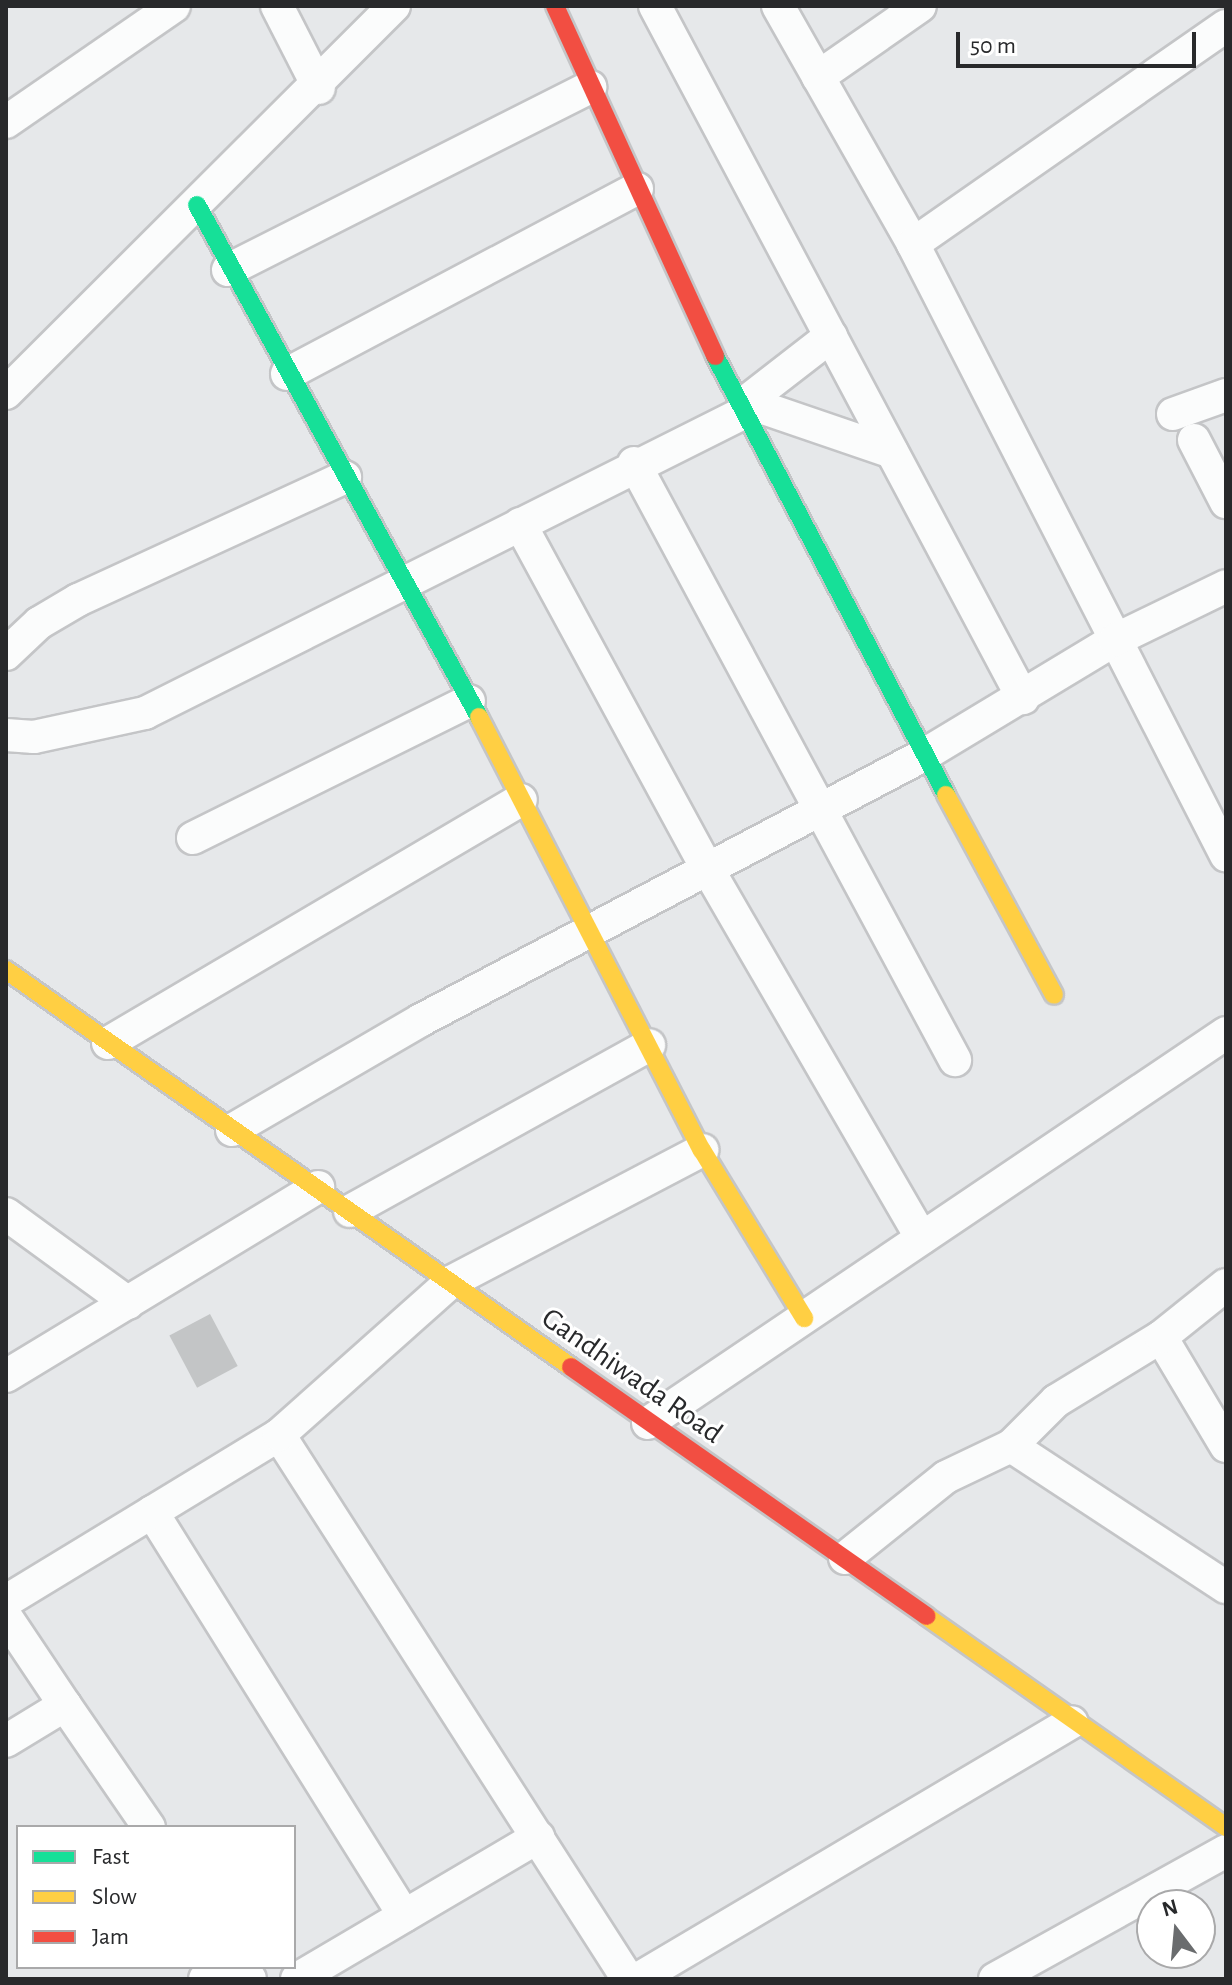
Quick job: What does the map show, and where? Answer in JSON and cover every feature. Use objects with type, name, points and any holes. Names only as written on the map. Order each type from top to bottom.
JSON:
[{"type":"street","points":[[6,122],[174,6]]},
{"type":"street","points":[[277,6],[319,88]]},
{"type":"street","points":[[6,393],[319,88],[394,6]]},
{"type":"street","points":[[555,6],[741,414],[1054,995]]},
{"type":"street","points":[[655,6],[1023,698]]},
{"type":"street","points":[[778,6],[913,244],[1226,855]]},
{"type":"street","points":[[818,77],[920,6]]},
{"type":"street","points":[[913,244],[1226,26]]},
{"type":"street","points":[[228,270],[590,87]]},
{"type":"street","points":[[287,374],[637,189]]},
{"type":"street","points":[[197,205],[228,270],[469,701],[702,1150],[804,1318]]},
{"type":"street","points":[[831,336],[746,402],[892,452]]},
{"type":"street","points":[[1173,414],[1226,395]]},
{"type":"street","points":[[6,735],[34,737],[145,713],[406,586],[634,463],[741,414]]},
{"type":"street","points":[[1194,440],[1226,502]]},
{"type":"street","points":[[634,463],[816,808],[955,1060]]},
{"type":"street","points":[[6,654],[39,623],[78,600],[345,477]]},
{"type":"street","points":[[520,524],[706,866],[922,1238]]},
{"type":"street","points":[[232,1130],[706,866],[924,755],[1115,640],[1226,586]]},
{"type":"street","points":[[193,838],[469,701]]},
{"type":"street","points":[[108,1043],[521,800]]},
{"type":"street","name":"Gandhiwada Road","points":[[6,970],[318,1187],[648,1423],[845,1558],[1072,1722],[1226,1827]]},
{"type":"street","points":[[648,1423],[1226,1033]]},
{"type":"street","points":[[350,1211],[649,1045]]},
{"type":"street","points":[[6,1601],[279,1435],[451,1282],[702,1150]]},
{"type":"street","points":[[6,1376],[318,1187]]},
{"type":"street","points":[[6,1214],[128,1303]]},
{"type":"street","points":[[845,1558],[946,1477],[1011,1446],[1056,1401],[1161,1337],[1226,1285]]},
{"type":"street","points":[[1161,1337],[1226,1446]]},
{"type":"street","points":[[279,1435],[628,1979]]},
{"type":"street","points":[[1011,1446],[1226,1587]]},
{"type":"street","points":[[152,1512],[404,1916]]},
{"type":"street","points":[[6,1617],[148,1825]]},
{"type":"street","points":[[6,1741],[65,1705]]},
{"type":"street","points":[[638,1979],[1072,1722]]},
{"type":"street","points":[[297,1979],[538,1837]]},
{"type":"street","points":[[995,1979],[1226,1851]]},
{"type":"building","points":[[210,1314],[238,1366],[197,1388],[169,1336]]},
{"type":"traffic: fast","points":[[197,205],[479,717]]},
{"type":"traffic: fast","points":[[715,356],[946,795]]},
{"type":"traffic: slow","points":[[479,717],[702,1150],[804,1318]]},
{"type":"traffic: slow","points":[[946,795],[1054,995]]},
{"type":"traffic: slow","points":[[6,970],[571,1367]]},
{"type":"traffic: slow","points":[[926,1616],[1226,1827]]},
{"type":"traffic: jam","points":[[555,6],[715,356]]},
{"type":"traffic: jam","points":[[571,1367],[926,1616]]}]
